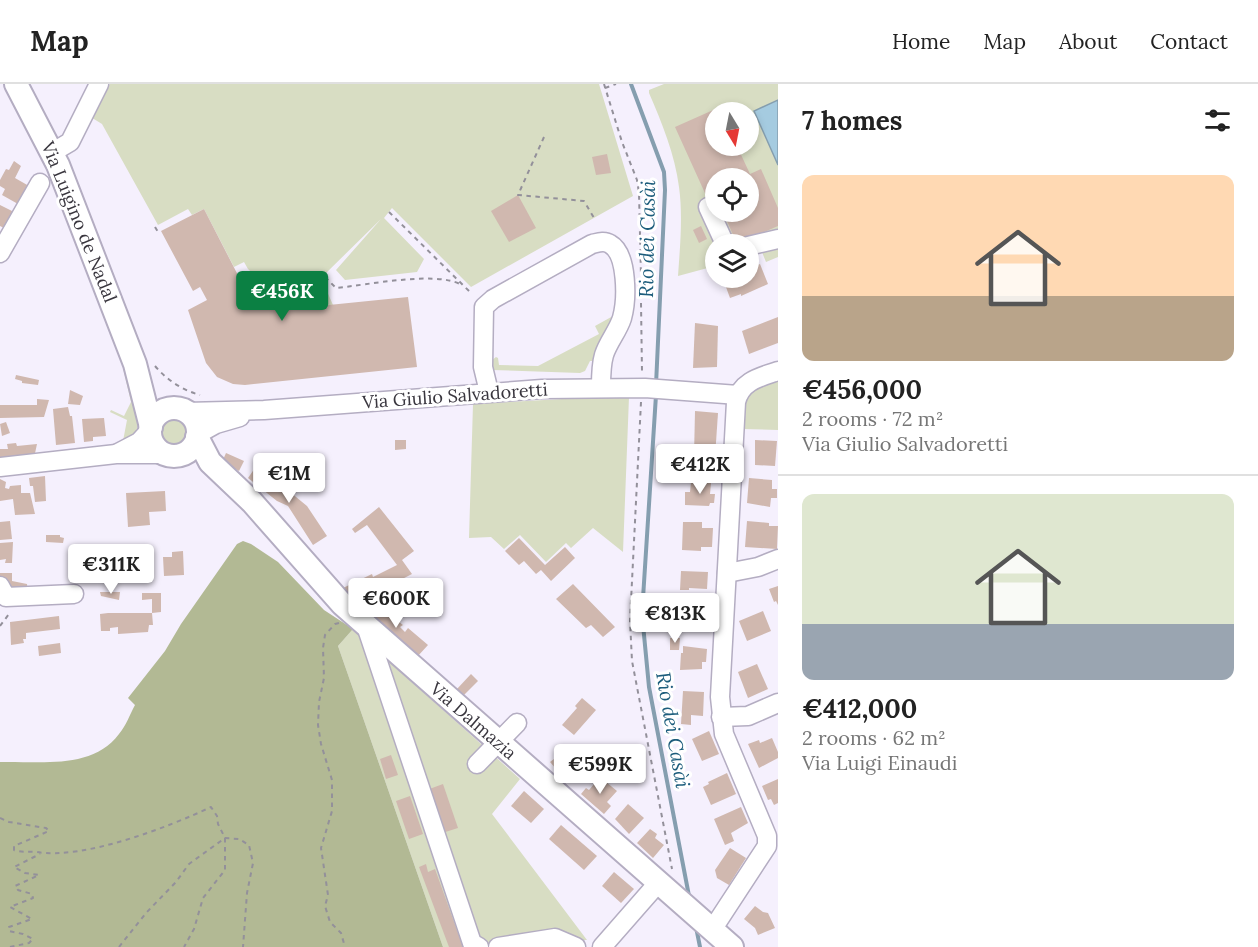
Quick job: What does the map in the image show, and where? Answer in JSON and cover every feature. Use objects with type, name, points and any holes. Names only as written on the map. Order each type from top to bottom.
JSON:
[{"type":"main road","name":"Via Luigino de Nadal","points":[[16,84],[53,152],[152,387],[182,410]]},
{"type":"main road","name":"Via Luigino de Nadal","points":[[142,362],[150,428]]},
{"type":"main road","points":[[164,410],[182,410],[195,421],[198,435],[195,444],[184,453],[168,455],[154,445],[150,428],[158,414],[164,410]]},
{"type":"main road","name":"Via Dalmazia","points":[[198,435],[210,462],[252,502],[335,596],[366,626],[497,742],[666,878],[684,906],[732,947]]},
{"type":"main road","name":"Via Dalmazia","points":[[168,455],[228,480]]},
{"type":"street","points":[[53,152],[70,142],[99,84]]},
{"type":"street","points":[[0,253],[40,183]]},
{"type":"street","points":[[759,243],[778,239]]},
{"type":"street","points":[[489,392],[483,368],[484,307],[494,299],[592,244],[608,242],[613,246],[623,265],[626,280],[622,317],[604,355],[601,387]]},
{"type":"street","points":[[707,926],[765,851],[773,834],[727,742],[721,717],[720,697],[738,395],[750,382],[778,371]]},
{"type":"street","name":"Via Giulio Salvadoretti","points":[[182,410],[264,410],[489,392],[601,387],[643,387],[738,395]]},
{"type":"street","name":"Via Giulio Salvadoretti","points":[[198,435],[225,420],[264,410]]},
{"type":"street","name":"Via Dalmazia","points":[[116,454],[139,442],[150,428]]},
{"type":"street","name":"Via Dalmazia","points":[[0,467],[116,454],[168,455]]},
{"type":"street","points":[[727,573],[758,567],[778,559]]},
{"type":"street","points":[[0,586],[6,597],[74,594]]},
{"type":"street","points":[[366,626],[472,943],[479,947]]},
{"type":"street","points":[[721,717],[748,716],[778,703]]},
{"type":"street","points":[[477,764],[517,723]]},
{"type":"street","points":[[602,947],[666,878]]},
{"type":"street","points":[[498,947],[555,938],[576,947]]},
{"type":"path","points":[[604,84],[622,142],[637,180],[641,280]]},
{"type":"path","points":[[605,88],[616,84]]},
{"type":"path","points":[[544,137],[518,195],[584,201],[594,218]]},
{"type":"path","points":[[389,212],[472,294]]},
{"type":"path","points":[[155,227],[158,232]]},
{"type":"path","points":[[325,277],[336,288],[423,279],[444,279],[460,284]]},
{"type":"path","points":[[641,302],[643,387],[630,621],[632,661],[666,878]]},
{"type":"path","points":[[142,362],[191,393],[206,397]]},
{"type":"path","points":[[341,623],[335,624],[325,634],[324,678],[319,702],[318,725],[324,758],[332,780],[332,811],[321,848],[328,895],[325,906],[330,922],[341,933],[345,947]]},
{"type":"path","points":[[0,818],[9,822],[46,828],[49,831],[15,846],[14,850],[40,854],[88,850],[182,821],[211,807],[225,838],[225,870],[203,898],[194,929],[184,947]]},
{"type":"path","points":[[119,947],[189,864],[225,838],[238,838],[249,845],[253,864],[247,893],[243,947]]},
{"type":"path","points":[[10,947],[29,943],[33,939],[9,931],[12,925],[32,920],[10,907],[33,898],[32,894],[18,890],[15,886],[39,876],[18,871],[14,867],[40,854]]},
{"type":"green space","points":[[110,84],[599,84],[633,196],[471,287],[392,208],[384,218],[424,259],[417,272],[345,280],[336,270],[381,219],[323,276],[322,280],[333,305],[302,308],[280,292],[268,288],[248,269],[244,262],[234,267],[204,209],[192,215],[188,209],[158,225],[102,124],[89,116]]},
{"type":"green space","points":[[664,84],[778,84],[778,257],[766,262],[762,252],[759,253],[759,234],[705,234],[705,269],[678,276],[681,220],[679,187],[671,151],[649,90]]},
{"type":"green space","points":[[613,316],[596,351],[596,361],[590,361],[585,371],[580,373],[492,370],[491,361],[496,357],[499,365],[538,366],[599,334],[595,326]]},
{"type":"green space","points":[[123,368],[132,391],[138,420],[134,434],[123,441],[127,420],[110,412],[111,410],[124,416],[131,402]]},
{"type":"green space","points":[[778,379],[778,430],[742,429],[744,407],[748,395],[759,387]]},
{"type":"green space","points":[[629,397],[623,552],[593,528],[571,548],[566,543],[546,562],[520,535],[504,549],[491,537],[469,538],[473,404]]},
{"type":"green space","points":[[169,420],[179,420],[186,427],[186,437],[179,444],[169,444],[162,437],[162,427]]},
{"type":"green space","points":[[243,541],[278,562],[324,610],[353,629],[338,646],[443,947],[0,947],[0,762],[64,761],[95,753],[108,745],[126,724],[135,705],[128,698],[165,651],[237,544]]},
{"type":"green space","points":[[353,629],[520,779],[492,814],[587,940],[577,940],[573,947],[443,947],[338,646]]},
{"type":"water","points":[[778,100],[778,165],[759,122],[759,109]]},
{"type":"building","points":[[705,114],[705,156],[742,156],[747,168],[705,168],[705,193],[675,127]]},
{"type":"building","points":[[607,154],[611,173],[596,175],[592,157]]},
{"type":"building","points":[[14,161],[21,166],[15,178],[29,186],[18,204],[2,195],[5,189],[0,186],[0,180],[6,169],[9,170]]},
{"type":"building","points":[[761,169],[778,208],[778,226],[759,234],[733,234],[727,222],[759,222],[759,170]]},
{"type":"building","points":[[518,195],[536,228],[509,242],[491,211]]},
{"type":"building","points":[[0,205],[14,212],[6,229],[0,226]]},
{"type":"building","points":[[204,209],[242,283],[250,279],[259,292],[272,304],[299,308],[408,297],[417,367],[245,385],[233,384],[217,377],[206,363],[188,310],[207,300],[200,287],[193,291],[161,231]]},
{"type":"building","points":[[701,226],[705,240],[699,243],[693,230]]},
{"type":"building","points":[[759,264],[768,284],[759,288]]},
{"type":"building","points":[[726,288],[759,288],[741,296],[741,294],[730,298]]},
{"type":"building","points":[[778,317],[778,343],[749,354],[742,331]]},
{"type":"building","points":[[695,323],[718,326],[717,367],[693,368]]},
{"type":"building","points":[[16,375],[39,380],[38,385],[22,383],[15,379]]},
{"type":"building","points":[[70,390],[83,396],[80,405],[68,404]]},
{"type":"building","points":[[37,399],[49,400],[44,417],[0,418],[0,405],[37,405]]},
{"type":"building","points":[[68,407],[70,416],[72,416],[75,443],[56,445],[53,409]]},
{"type":"building","points":[[695,411],[718,413],[715,457],[694,456]]},
{"type":"building","points":[[104,418],[106,436],[93,437],[93,441],[84,442],[82,419]]},
{"type":"building","points":[[6,422],[10,433],[2,436],[0,424]]},
{"type":"building","points":[[395,440],[406,440],[406,449],[395,450]]},
{"type":"building","points":[[755,440],[777,441],[775,466],[755,465]]},
{"type":"building","points":[[16,443],[17,446],[37,444],[34,458],[0,461],[0,449],[8,449],[7,444]]},
{"type":"building","points":[[226,453],[244,461],[239,471],[222,462]]},
{"type":"building","points":[[257,465],[307,506],[327,536],[313,545],[288,506],[277,501],[248,478]]},
{"type":"building","points":[[687,467],[700,468],[699,481],[686,480]]},
{"type":"building","points":[[45,476],[46,501],[35,502],[33,486],[30,486],[29,478]]},
{"type":"building","points":[[749,478],[772,480],[772,489],[777,489],[777,498],[771,498],[770,507],[747,503]]},
{"type":"building","points":[[0,479],[6,482],[5,488],[21,485],[21,493],[30,493],[35,514],[15,515],[13,499],[0,501]]},
{"type":"building","points":[[691,482],[711,483],[710,494],[715,494],[714,503],[710,503],[709,506],[685,505],[685,492],[690,492]]},
{"type":"building","points":[[165,491],[166,511],[149,512],[150,525],[128,527],[126,493]]},
{"type":"building","points":[[379,507],[414,551],[402,560],[412,574],[367,597],[361,595],[350,600],[343,588],[397,565],[367,525],[355,533],[352,529]]},
{"type":"building","points":[[10,521],[12,539],[0,540],[0,522]]},
{"type":"building","points":[[747,521],[778,526],[777,549],[745,547]]},
{"type":"building","points":[[683,522],[702,522],[702,528],[713,528],[712,547],[701,547],[701,551],[682,550]]},
{"type":"building","points":[[46,535],[60,535],[64,538],[63,543],[46,542]]},
{"type":"building","points":[[519,538],[545,565],[565,547],[575,558],[551,581],[541,570],[536,574],[524,561],[519,565],[505,551]]},
{"type":"building","points":[[13,542],[12,563],[5,563],[6,559],[0,560],[0,543]]},
{"type":"building","points":[[183,551],[184,575],[164,576],[163,557],[172,557],[172,552]]},
{"type":"building","points":[[114,555],[116,574],[103,575],[103,582],[84,582],[83,566],[93,556]]},
{"type":"building","points":[[681,571],[708,572],[707,589],[680,590]]},
{"type":"building","points":[[0,573],[12,573],[12,581],[27,584],[28,594],[8,591],[0,583]]},
{"type":"building","points":[[573,584],[615,627],[603,637],[591,625],[586,628],[556,599]]},
{"type":"building","points":[[778,586],[778,605],[776,601],[774,602],[769,589]]},
{"type":"building","points":[[100,592],[120,592],[119,600],[101,596]]},
{"type":"building","points":[[142,593],[161,593],[161,612],[152,613],[152,599],[142,600]]},
{"type":"building","points":[[372,601],[403,625],[400,627],[405,632],[408,628],[428,645],[417,657],[364,611]]},
{"type":"building","points":[[688,611],[708,612],[707,632],[687,631]]},
{"type":"building","points":[[763,611],[771,631],[747,641],[739,621]]},
{"type":"building","points":[[152,613],[153,625],[149,625],[148,632],[118,634],[118,627],[110,628],[110,631],[101,631],[100,614]]},
{"type":"building","points":[[59,616],[60,629],[26,633],[24,643],[11,645],[10,622]]},
{"type":"building","points":[[670,638],[680,638],[679,650],[670,650]]},
{"type":"building","points":[[60,643],[61,653],[39,656],[38,646]]},
{"type":"building","points":[[683,646],[707,649],[706,662],[702,662],[702,669],[680,670]]},
{"type":"building","points":[[757,664],[768,689],[748,698],[738,672]]},
{"type":"building","points":[[471,674],[478,681],[463,696],[456,690]]},
{"type":"building","points":[[683,691],[704,692],[703,716],[691,715],[691,725],[681,724]]},
{"type":"building","points":[[582,698],[596,710],[574,735],[562,725],[577,708],[575,706]]},
{"type":"building","points":[[709,731],[719,754],[702,761],[692,739]]},
{"type":"building","points":[[772,738],[778,758],[759,768],[748,744],[759,740],[760,743]]},
{"type":"building","points":[[563,752],[578,766],[565,779],[550,762]]},
{"type":"building","points":[[391,755],[398,775],[386,779],[380,759]]},
{"type":"building","points":[[727,773],[736,794],[711,805],[703,787]]},
{"type":"building","points":[[600,777],[617,791],[607,802],[611,806],[604,814],[581,794],[586,788],[589,790]]},
{"type":"building","points":[[778,779],[778,803],[774,805],[771,799],[768,800],[762,786]]},
{"type":"building","points":[[443,784],[458,828],[439,834],[424,791]]},
{"type":"building","points":[[524,791],[544,809],[531,823],[511,806]]},
{"type":"building","points":[[410,796],[423,834],[409,839],[396,801]]},
{"type":"building","points":[[628,804],[644,818],[629,834],[615,819]]},
{"type":"building","points":[[741,807],[748,823],[731,833],[734,841],[725,845],[714,819]]},
{"type":"building","points":[[561,825],[597,856],[584,870],[549,839]]},
{"type":"building","points":[[650,829],[657,834],[655,838],[664,845],[653,858],[637,843]]},
{"type":"building","points":[[730,848],[746,858],[729,885],[717,878],[715,870]]},
{"type":"building","points":[[426,864],[428,872],[435,869],[463,947],[449,947],[419,867]]},
{"type":"building","points":[[614,872],[634,889],[621,903],[602,886]]},
{"type":"building","points":[[755,906],[768,913],[775,928],[758,935],[755,928],[744,919]]},
{"type":"waterway","name":"Rio dei Casài","points":[[631,84],[664,172],[656,385]]},
{"type":"waterway","name":"Rio dei Casài","points":[[656,395],[642,614],[649,687],[689,896]]},
{"type":"waterway","points":[[696,927],[700,947]]}]
